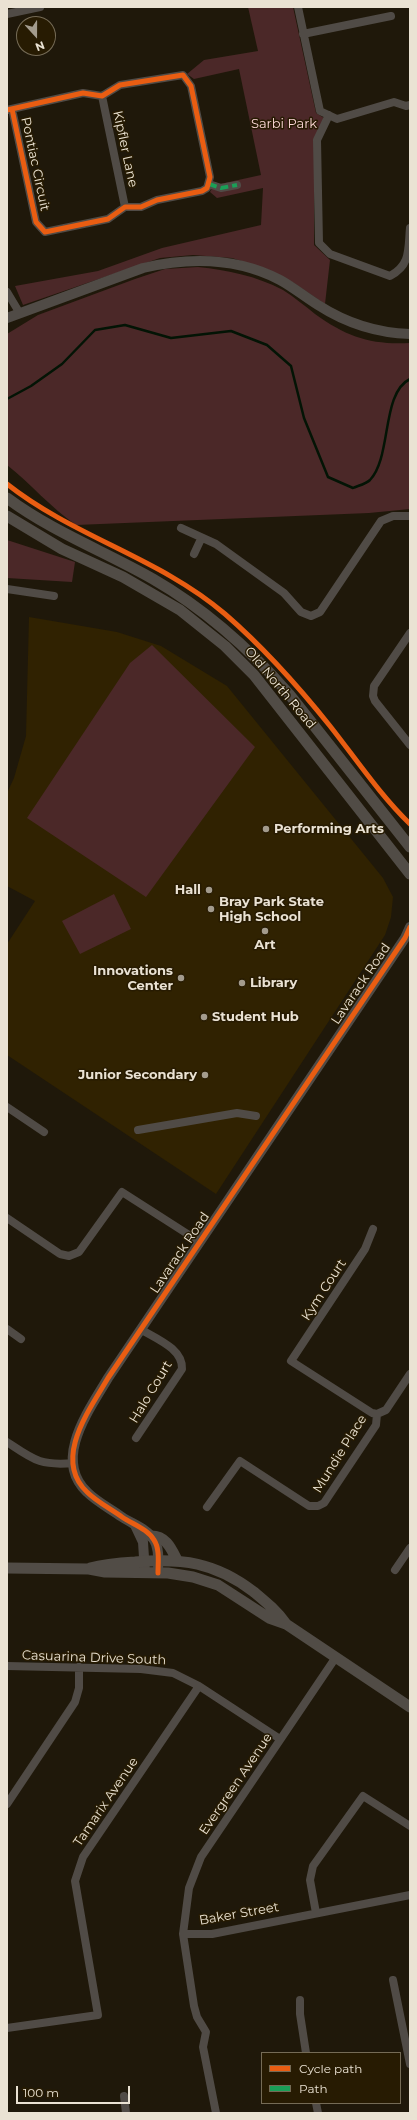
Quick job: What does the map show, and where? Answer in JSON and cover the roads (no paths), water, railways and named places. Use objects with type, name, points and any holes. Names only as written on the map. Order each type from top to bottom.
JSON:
[{"type":"main road","name":"Old North Road","points":[[7,498],[34,517],[69,537],[123,562],[154,579],[181,596],[224,628],[268,670],[289,694],[410,846]]},
{"type":"main road","name":"Old North Road","points":[[7,516],[62,549],[123,577],[180,610],[225,646],[254,675],[410,874]]},
{"type":"main road","points":[[151,1536],[159,1536],[167,1542],[177,1560]]},
{"type":"main road","points":[[89,1569],[105,1564],[158,1560],[177,1560],[207,1566],[238,1580],[276,1610],[286,1624]]},
{"type":"main road","points":[[7,1568],[89,1569],[105,1572],[182,1574],[206,1580],[230,1592],[269,1618],[286,1624],[410,1707]]},
{"type":"street","points":[[7,14],[40,7]]},
{"type":"street","points":[[298,7],[320,111],[337,119],[394,102],[406,106],[410,105]]},
{"type":"street","points":[[303,34],[391,16]]},
{"type":"street","points":[[102,96],[120,85],[178,74],[186,77],[191,86],[210,177],[209,184],[221,188],[237,185]]},
{"type":"street","name":"Pontiac Circuit","points":[[102,96],[83,93],[9,109],[36,222],[42,230],[50,232],[90,224],[112,217],[125,207],[141,207],[157,200],[202,191],[209,184]]},
{"type":"street","name":"Kipfler Lane","points":[[102,96],[125,207]]},
{"type":"street","points":[[330,115],[317,140],[319,243],[330,254],[390,276],[399,272],[407,260],[410,228]]},
{"type":"street","points":[[7,318],[19,312],[143,268],[186,260],[209,260],[231,262],[268,275],[293,288],[326,311],[358,325],[375,330],[410,334]]},
{"type":"street","points":[[7,292],[19,312]]},
{"type":"street","points":[[7,322],[19,312]]},
{"type":"street","points":[[181,528],[201,539],[216,544],[284,594],[301,612],[311,616],[320,612],[381,521],[393,516],[410,516]]},
{"type":"street","points":[[194,554],[201,539]]},
{"type":"street","points":[[7,589],[54,596]]},
{"type":"street","points":[[410,633],[374,686],[373,696],[379,707],[410,745]]},
{"type":"street","name":"Lavarack Road","points":[[151,1536],[86,1492],[77,1478],[74,1463],[76,1437],[82,1423],[108,1378],[408,936],[410,927]]},
{"type":"street","points":[[7,1107],[44,1132]]},
{"type":"street","points":[[138,1130],[237,1113],[256,1116]]},
{"type":"street","points":[[7,1218],[60,1254],[71,1256],[79,1252],[122,1192],[200,1242]]},
{"type":"street","name":"Kym Court","points":[[373,1230],[365,1249],[291,1361],[372,1413],[377,1414]]},
{"type":"street","points":[[7,1329],[21,1339]]},
{"type":"street","name":"Halo Court","points":[[136,1438],[182,1369],[182,1362],[176,1352],[142,1330]]},
{"type":"street","name":"Mundie Place","points":[[207,1507],[240,1461],[309,1506],[318,1506],[324,1502],[357,1455],[376,1425],[377,1414],[386,1410],[410,1374]]},
{"type":"street","points":[[7,1442],[31,1458],[44,1464],[74,1463]]},
{"type":"street","points":[[135,1525],[143,1542],[145,1573]]},
{"type":"street","points":[[151,1536],[156,1543],[158,1573]]},
{"type":"street","points":[[395,1570],[410,1548]]},
{"type":"street","name":"Evergreen Avenue","points":[[183,1934],[189,1888],[201,1857],[336,1657]]},
{"type":"street","name":"Casuarina Drive South","points":[[7,1666],[141,1669],[173,1673],[199,1686],[280,1739]]},
{"type":"street","points":[[7,1804],[75,1702],[79,1688],[79,1667]]},
{"type":"street","name":"Tamarix Avenue","points":[[7,2027],[98,2015],[76,1881],[83,1857],[199,1686]]},
{"type":"street","points":[[316,1913],[310,1880],[313,1866],[363,1796],[410,1826]]},
{"type":"street","name":"Baker Street","points":[[216,2113],[203,2047],[206,2032],[197,2017],[194,2006],[183,1934],[212,1934],[410,1895]]},
{"type":"street","points":[[393,1980],[410,2064]]},
{"type":"street","points":[[300,2000],[300,2014],[306,2052]]},
{"type":"street","points":[[124,2096],[126,2113]]},
{"type":"waterway","points":[[7,399],[31,386],[62,364],[95,330],[125,325],[171,338],[231,331],[267,345],[291,366],[304,418],[328,477],[353,488],[370,480],[377,470],[390,411],[395,397],[401,386],[410,379]]},
{"type":"place","name":"Performing Arts","points":[[266,829]]},
{"type":"place","name":"Hall","points":[[209,890]]},
{"type":"place","name":"Bray Park State High School","points":[[211,909]]},
{"type":"place","name":"Art","points":[[265,931]]},
{"type":"place","name":"Innovations Center","points":[[181,978]]},
{"type":"place","name":"Library","points":[[242,983]]},
{"type":"place","name":"Student Hub","points":[[204,1017]]},
{"type":"place","name":"Junior Secondary","points":[[205,1075]]},
{"type":"park label","name":"Sarbi Park","points":[[284,124]]}]
